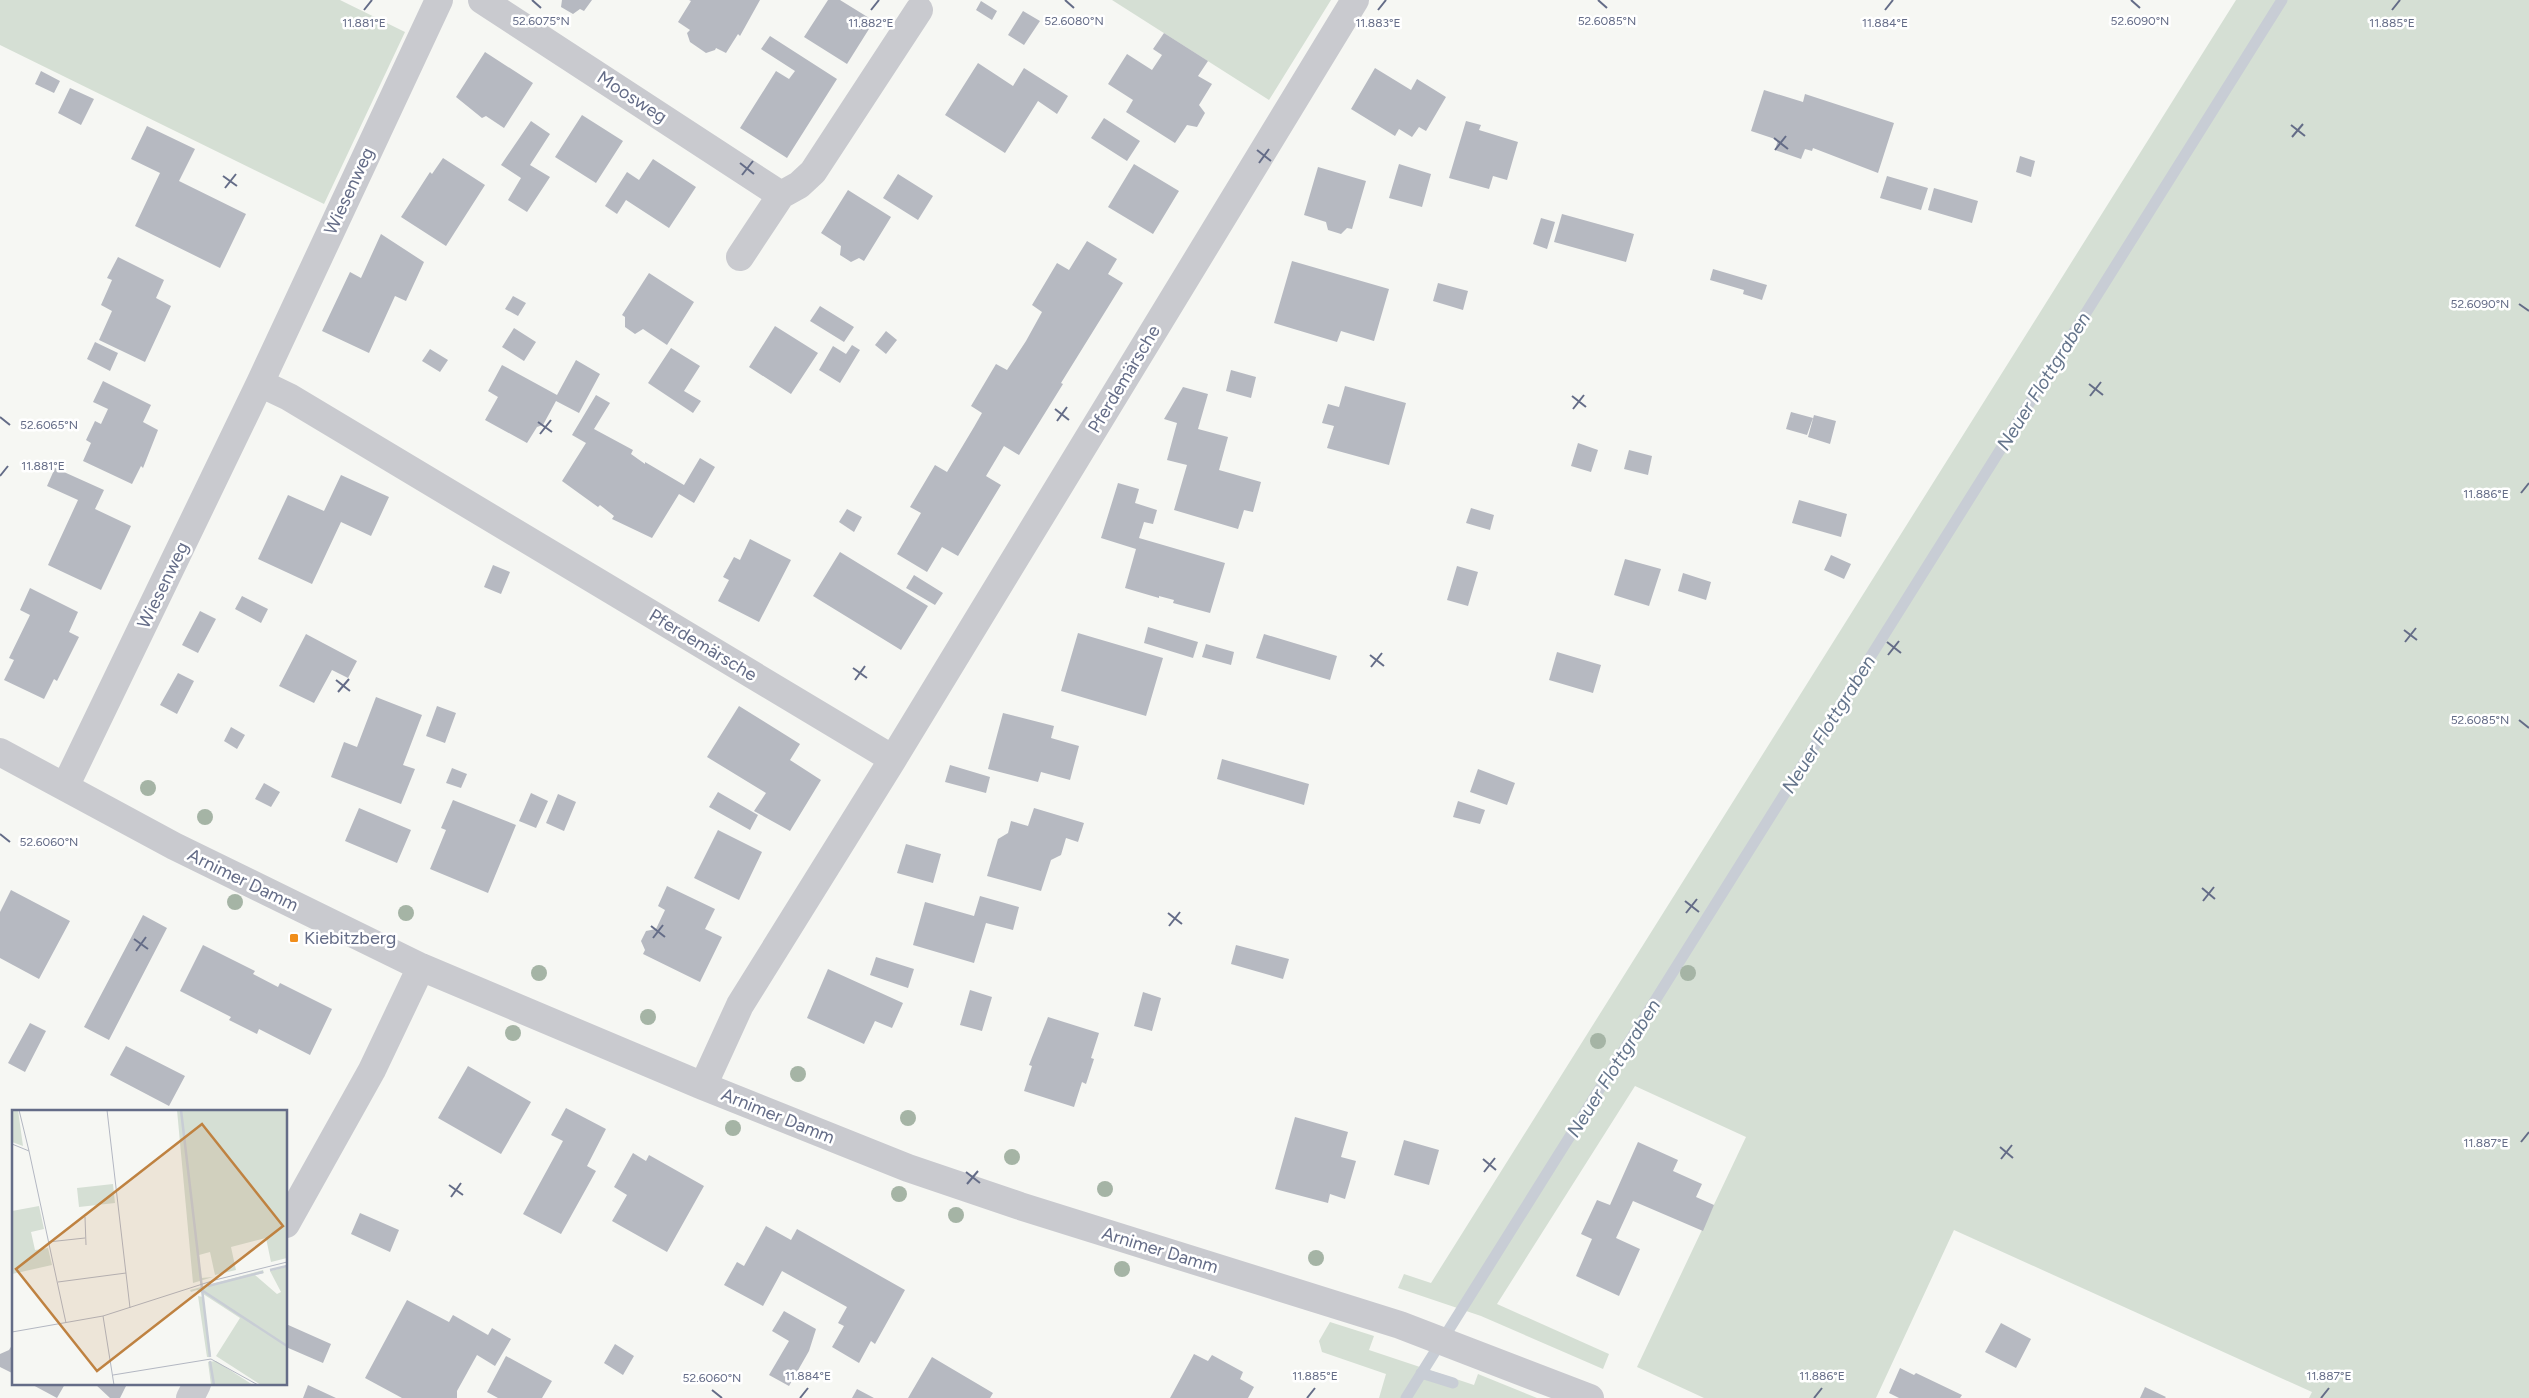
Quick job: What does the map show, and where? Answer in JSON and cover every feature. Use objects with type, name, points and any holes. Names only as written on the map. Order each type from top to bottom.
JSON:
[{"type":"street","name":"Wiesenweg","points":[[65,787],[260,383],[439,0]]},
{"type":"street","name":"Moosweg","points":[[482,0],[781,195]]},
{"type":"street","name":"Pferdemärsche","points":[[703,1086],[740,1005],[893,759],[1355,0]]},
{"type":"street","points":[[740,257],[781,195],[799,185],[813,172],[919,10]]},
{"type":"street","name":"Pferdemärsche","points":[[260,383],[289,397],[893,759]]},
{"type":"street","name":"Arnimer Damm","points":[[0,752],[174,846],[421,967],[703,1086],[936,1178],[1400,1324],[1590,1398]]},
{"type":"street","points":[[288,1220],[372,1070],[421,967]]},
{"type":"street","points":[[190,1398],[196,1386]]},
{"type":"shaded area","points":[[0,0],[340,0],[405,32],[324,204],[0,45]]},
{"type":"shaded area","points":[[1112,0],[1331,0],[1269,100]]},
{"type":"shaded area","points":[[2236,0],[2529,0],[2529,1398],[2309,1398],[2312,1392],[1954,1230],[1876,1398],[1704,1398],[1637,1367],[1746,1137],[1635,1086],[1497,1304],[1609,1354],[1603,1369],[1481,1316],[1398,1288],[1404,1274],[1431,1283]]},
{"type":"shaded area","points":[[1330,1322],[1374,1336],[1369,1350],[1474,1385],[1478,1374],[1537,1398],[1379,1398],[1386,1374],[1322,1352],[1319,1341]]},
{"type":"building","points":[[562,0],[592,0],[584,11],[580,9],[573,14],[561,7]]},
{"type":"building","points":[[689,0],[760,0],[740,36],[738,34],[726,53],[716,48],[706,53],[690,42],[687,33],[690,30],[678,22],[691,1]]},
{"type":"building","points":[[828,0],[840,0],[874,21],[847,64],[804,37]]},
{"type":"building","points":[[981,1],[997,11],[992,20],[976,10]]},
{"type":"building","points":[[1023,11],[1040,21],[1024,45],[1008,35]]},
{"type":"building","points":[[1164,33],[1208,61],[1198,76],[1212,84],[1199,105],[1205,113],[1197,127],[1187,125],[1175,143],[1126,112],[1133,100],[1108,84],[1127,54],[1152,70],[1162,55],[1153,49]]},
{"type":"building","points":[[770,36],[837,79],[787,158],[740,128],[776,71],[789,79],[795,71],[761,49]]},
{"type":"building","points":[[485,52],[533,83],[504,128],[486,116],[482,118],[456,97]]},
{"type":"building","points":[[978,63],[1013,86],[1024,68],[1068,96],[1057,114],[1038,101],[1005,153],[945,115]]},
{"type":"building","points":[[1375,68],[1411,90],[1417,79],[1446,97],[1426,131],[1419,127],[1412,137],[1399,129],[1395,136],[1351,109]]},
{"type":"building","points":[[41,71],[60,81],[54,93],[35,84]]},
{"type":"building","points":[[70,88],[94,99],[81,125],[58,113]]},
{"type":"building","points":[[1764,90],[1803,102],[1805,94],[1894,123],[1878,173],[1813,148],[1812,151],[1805,149],[1801,159],[1775,150],[1778,140],[1751,131]]},
{"type":"building","points":[[582,115],[623,141],[596,183],[555,157]]},
{"type":"building","points":[[1104,118],[1140,141],[1127,161],[1091,138]]},
{"type":"building","points":[[531,121],[550,134],[530,165],[550,177],[527,212],[508,200],[521,178],[501,165]]},
{"type":"building","points":[[1466,121],[1481,125],[1479,130],[1518,142],[1507,180],[1493,176],[1489,189],[1449,178]]},
{"type":"building","points":[[147,126],[195,149],[179,181],[246,214],[220,268],[135,226],[160,173],[131,159]]},
{"type":"building","points":[[2020,156],[2035,161],[2031,177],[2016,172]]},
{"type":"building","points":[[443,158],[485,185],[446,246],[401,217],[430,172],[432,174]]},
{"type":"building","points":[[653,159],[696,187],[669,228],[626,200],[617,214],[605,206],[627,172],[639,180]]},
{"type":"building","points":[[1134,164],[1179,191],[1153,234],[1108,207]]},
{"type":"building","points":[[1399,164],[1431,174],[1422,207],[1389,198]]},
{"type":"building","points":[[1318,167],[1366,181],[1352,229],[1347,228],[1341,234],[1328,230],[1326,222],[1304,215]]},
{"type":"building","points":[[898,174],[933,196],[918,220],[883,198]]},
{"type":"building","points":[[1887,176],[1928,188],[1921,210],[1880,198]]},
{"type":"building","points":[[1934,188],[1978,201],[1972,223],[1928,210]]},
{"type":"building","points":[[848,190],[891,217],[864,261],[859,258],[851,262],[840,255],[841,246],[821,233]]},
{"type":"building","points":[[1562,214],[1634,234],[1626,262],[1554,242]]},
{"type":"building","points":[[1541,218],[1555,222],[1547,249],[1533,244]]},
{"type":"building","points":[[381,234],[424,262],[406,301],[395,296],[369,353],[322,331],[350,272],[361,278]]},
{"type":"building","points":[[1087,241],[1117,259],[1108,274],[1123,283],[1019,455],[1004,446],[986,476],[1001,485],[958,556],[942,547],[927,572],[897,554],[921,513],[910,507],[935,465],[947,472],[982,413],[971,406],[996,364],[1007,370],[1026,341],[1042,312],[1032,305],[1057,263],[1069,270]]},
{"type":"building","points":[[118,257],[164,280],[156,298],[171,306],[145,362],[99,340],[112,311],[101,305],[112,280],[107,278]]},
{"type":"building","points":[[1292,261],[1389,289],[1374,341],[1341,331],[1337,342],[1274,323]]},
{"type":"building","points":[[1713,269],[1767,285],[1762,300],[1743,294],[1744,290],[1710,280]]},
{"type":"building","points":[[649,273],[694,302],[667,345],[643,329],[635,334],[625,327],[625,317],[622,315]]},
{"type":"building","points":[[1438,283],[1468,291],[1463,310],[1433,301]]},
{"type":"building","points":[[513,296],[526,303],[518,316],[505,309]]},
{"type":"building","points":[[820,306],[854,327],[844,342],[810,321]]},
{"type":"building","points":[[775,326],[818,353],[791,394],[749,367]]},
{"type":"building","points":[[514,328],[536,342],[524,361],[502,347]]},
{"type":"building","points":[[886,331],[897,340],[886,354],[875,345]]},
{"type":"building","points":[[95,342],[118,353],[110,371],[87,359]]},
{"type":"building","points":[[852,345],[860,350],[840,383],[819,370],[833,346],[846,354]]},
{"type":"building","points":[[671,348],[700,366],[684,391],[701,401],[693,413],[648,383]]},
{"type":"building","points":[[430,349],[448,360],[440,372],[422,361]]},
{"type":"building","points":[[576,360],[600,374],[579,413],[556,401],[543,425],[537,427],[527,443],[485,420],[498,397],[488,391],[502,365],[557,395]]},
{"type":"building","points":[[1231,370],[1256,377],[1251,398],[1226,391]]},
{"type":"building","points":[[103,381],[151,405],[143,422],[158,430],[143,468],[141,466],[132,484],[83,461],[91,443],[86,440],[95,421],[101,424],[108,409],[93,402]]},
{"type":"building","points":[[1345,386],[1406,403],[1389,465],[1327,448],[1334,426],[1322,423],[1328,404],[1339,407]]},
{"type":"building","points":[[1183,387],[1208,394],[1198,429],[1228,437],[1219,470],[1261,482],[1253,512],[1244,510],[1238,529],[1174,510],[1187,465],[1167,460],[1177,423],[1164,419]]},
{"type":"building","points":[[596,395],[610,403],[594,429],[633,450],[631,454],[645,464],[645,462],[684,485],[700,458],[715,467],[694,503],[679,494],[652,538],[612,519],[614,516],[600,505],[598,507],[562,481],[586,443],[572,435]]},
{"type":"building","points":[[1791,412],[1813,418],[1807,435],[1786,429]]},
{"type":"building","points":[[1814,415],[1836,421],[1830,444],[1808,437]]},
{"type":"building","points":[[1578,443],[1598,450],[1591,472],[1571,466]]},
{"type":"building","points":[[1629,450],[1652,456],[1648,475],[1624,469]]},
{"type":"building","points":[[55,468],[104,490],[95,509],[131,526],[101,590],[48,565],[78,500],[47,486]]},
{"type":"building","points":[[341,475],[389,497],[371,536],[341,522],[312,584],[258,559],[288,495],[324,511]]},
{"type":"building","points":[[1118,483],[1139,489],[1135,503],[1157,510],[1153,524],[1144,522],[1139,538],[1225,563],[1210,613],[1173,603],[1174,600],[1159,596],[1159,598],[1125,588],[1136,549],[1101,538]]},
{"type":"building","points":[[1799,500],[1847,514],[1841,537],[1792,523]]},
{"type":"building","points":[[1471,508],[1494,515],[1490,530],[1466,523]]},
{"type":"building","points":[[847,509],[862,517],[854,532],[839,522]]},
{"type":"building","points":[[750,539],[791,560],[759,622],[718,601],[729,580],[723,577],[734,557],[740,560]]},
{"type":"building","points":[[840,552],[928,606],[901,650],[813,596]]},
{"type":"building","points":[[1831,555],[1851,564],[1844,579],[1824,570]]},
{"type":"building","points":[[1625,559],[1661,569],[1649,606],[1614,595]]},
{"type":"building","points":[[493,565],[510,572],[501,594],[484,587]]},
{"type":"building","points":[[1457,566],[1478,572],[1468,606],[1447,600]]},
{"type":"building","points":[[1683,573],[1711,582],[1706,600],[1678,591]]},
{"type":"building","points":[[914,575],[943,593],[935,605],[906,588]]},
{"type":"building","points":[[30,588],[78,612],[69,632],[79,637],[57,681],[54,679],[44,699],[4,680],[14,660],[9,658],[30,615],[20,610]]},
{"type":"building","points":[[242,596],[268,609],[261,623],[235,609]]},
{"type":"building","points":[[200,611],[216,619],[198,653],[182,645]]},
{"type":"building","points":[[1148,627],[1198,642],[1193,658],[1144,643]]},
{"type":"building","points":[[1078,633],[1163,658],[1146,716],[1061,691]]},
{"type":"building","points":[[306,634],[357,661],[348,678],[332,670],[314,703],[279,686]]},
{"type":"building","points":[[1264,634],[1337,656],[1330,680],[1256,658]]},
{"type":"building","points":[[1206,644],[1234,652],[1231,665],[1202,657]]},
{"type":"building","points":[[1557,652],[1601,665],[1593,693],[1549,680]]},
{"type":"building","points":[[178,673],[194,681],[177,714],[160,705]]},
{"type":"building","points":[[376,697],[422,715],[403,765],[415,769],[401,804],[331,777],[344,742],[357,747]]},
{"type":"building","points":[[437,706],[456,713],[445,743],[426,736]]},
{"type":"building","points":[[739,706],[800,744],[790,760],[821,780],[790,831],[754,811],[766,793],[707,757]]},
{"type":"building","points":[[1003,713],[1054,726],[1051,738],[1079,746],[1070,780],[1041,772],[1038,782],[988,769]]},
{"type":"building","points":[[231,727],[245,735],[237,749],[224,741]]},
{"type":"building","points":[[1222,759],[1309,784],[1304,805],[1217,779]]},
{"type":"building","points":[[950,765],[990,777],[986,793],[945,782]]},
{"type":"building","points":[[452,768],[467,774],[461,788],[446,783]]},
{"type":"building","points":[[1478,769],[1515,783],[1507,805],[1470,792]]},
{"type":"building","points":[[264,783],[280,792],[271,807],[255,799]]},
{"type":"building","points":[[718,792],[758,815],[750,830],[709,807]]},
{"type":"building","points":[[531,793],[548,801],[536,828],[519,821]]},
{"type":"building","points":[[558,794],[576,802],[564,831],[546,823]]},
{"type":"building","points":[[453,800],[516,825],[488,893],[430,869],[446,830],[441,828]]},
{"type":"building","points":[[1458,801],[1485,810],[1480,824],[1453,817]]},
{"type":"building","points":[[359,808],[411,830],[397,863],[345,841]]},
{"type":"building","points":[[1034,808],[1084,823],[1078,842],[1066,838],[1061,855],[1051,860],[1041,891],[987,876],[998,839],[1008,833],[1011,821],[1028,826]]},
{"type":"building","points":[[718,830],[762,852],[739,900],[694,878]]},
{"type":"building","points":[[906,844],[941,854],[933,883],[897,873]]},
{"type":"building","points":[[667,886],[715,909],[705,929],[722,937],[700,982],[643,954],[645,950],[641,941],[646,931],[656,929],[665,910],[658,906]]},
{"type":"building","points":[[11,890],[70,921],[39,979],[0,958],[0,912]]},
{"type":"building","points":[[980,896],[1019,907],[1013,930],[986,923],[974,963],[913,945],[925,902],[974,916]]},
{"type":"building","points":[[143,915],[167,928],[109,1040],[84,1027]]},
{"type":"building","points":[[203,945],[255,971],[253,974],[278,987],[280,983],[332,1009],[310,1055],[259,1029],[257,1034],[229,1020],[231,1017],[180,991]]},
{"type":"building","points":[[1236,945],[1289,959],[1283,979],[1231,964]]},
{"type":"building","points":[[876,957],[914,969],[908,988],[870,975]]},
{"type":"building","points":[[828,969],[903,1003],[892,1028],[875,1021],[864,1044],[807,1018]]},
{"type":"building","points":[[970,990],[992,997],[982,1031],[960,1025]]},
{"type":"building","points":[[1143,992],[1161,998],[1152,1031],[1134,1026]]},
{"type":"building","points":[[1048,1017],[1099,1033],[1091,1058],[1094,1059],[1086,1084],[1082,1082],[1074,1107],[1024,1091],[1032,1066],[1029,1065]]},
{"type":"building","points":[[30,1023],[46,1031],[25,1072],[8,1063]]},
{"type":"building","points":[[126,1046],[185,1076],[169,1106],[110,1075]]},
{"type":"building","points":[[468,1066],[531,1102],[501,1154],[438,1118]]},
{"type":"building","points":[[566,1108],[606,1129],[587,1166],[596,1171],[561,1234],[523,1214],[563,1141],[551,1135]]},
{"type":"building","points":[[1295,1117],[1348,1132],[1341,1157],[1356,1161],[1345,1199],[1330,1194],[1328,1203],[1275,1189]]},
{"type":"building","points":[[1404,1140],[1439,1150],[1429,1185],[1394,1175]]},
{"type":"building","points":[[1638,1142],[1678,1160],[1673,1171],[1702,1184],[1696,1197],[1714,1205],[1703,1231],[1633,1201],[1616,1238],[1640,1249],[1619,1296],[1576,1276],[1592,1239],[1581,1234],[1597,1200],[1610,1205]]},
{"type":"building","points":[[633,1153],[646,1161],[649,1155],[704,1186],[667,1252],[612,1221],[627,1195],[614,1187]]},
{"type":"building","points":[[360,1213],[399,1230],[390,1252],[351,1234]]},
{"type":"building","points":[[766,1226],[791,1240],[797,1229],[905,1290],[875,1344],[871,1341],[859,1363],[832,1347],[844,1326],[838,1323],[847,1307],[782,1271],[763,1306],[724,1285],[737,1262],[744,1266]]},
{"type":"building","points":[[407,1300],[449,1322],[453,1315],[488,1335],[492,1328],[511,1339],[495,1366],[477,1355],[457,1391],[457,1398],[402,1398],[365,1378]]},
{"type":"building","points":[[784,1311],[816,1329],[809,1351],[789,1386],[769,1375],[789,1341],[772,1331]]},
{"type":"building","points":[[2001,1323],[2031,1339],[2016,1368],[1985,1352]]},
{"type":"building","points":[[288,1325],[331,1344],[323,1363],[288,1348]]},
{"type":"building","points":[[615,1344],[634,1356],[623,1375],[604,1363]]},
{"type":"building","points":[[12,1345],[12,1373],[0,1367],[0,1354],[9,1350]]},
{"type":"building","points":[[1194,1354],[1208,1361],[1212,1355],[1243,1372],[1240,1379],[1254,1387],[1248,1398],[1170,1398]]},
{"type":"building","points":[[506,1356],[552,1381],[542,1398],[498,1398],[487,1392]]},
{"type":"building","points":[[932,1357],[993,1393],[990,1398],[908,1398]]},
{"type":"building","points":[[1900,1368],[1914,1375],[1916,1373],[1962,1395],[1960,1398],[1899,1398],[1889,1393]]},
{"type":"building","points":[[308,1385],[336,1398],[303,1398]]},
{"type":"building","points":[[35,1386],[64,1386],[57,1398]]},
{"type":"building","points":[[97,1386],[126,1386],[120,1398],[110,1398]]},
{"type":"building","points":[[2145,1387],[2166,1397],[2140,1398]]},
{"type":"building","points":[[857,1389],[874,1398],[852,1398]]},
{"type":"waterway","name":"Neuer Flottgraben","points":[[1406,1398],[2282,0]]},
{"type":"waterway","points":[[1421,1373],[1453,1383]]},
{"type":"place","name":"Kiebitzberg","points":[[294,938]]}]
